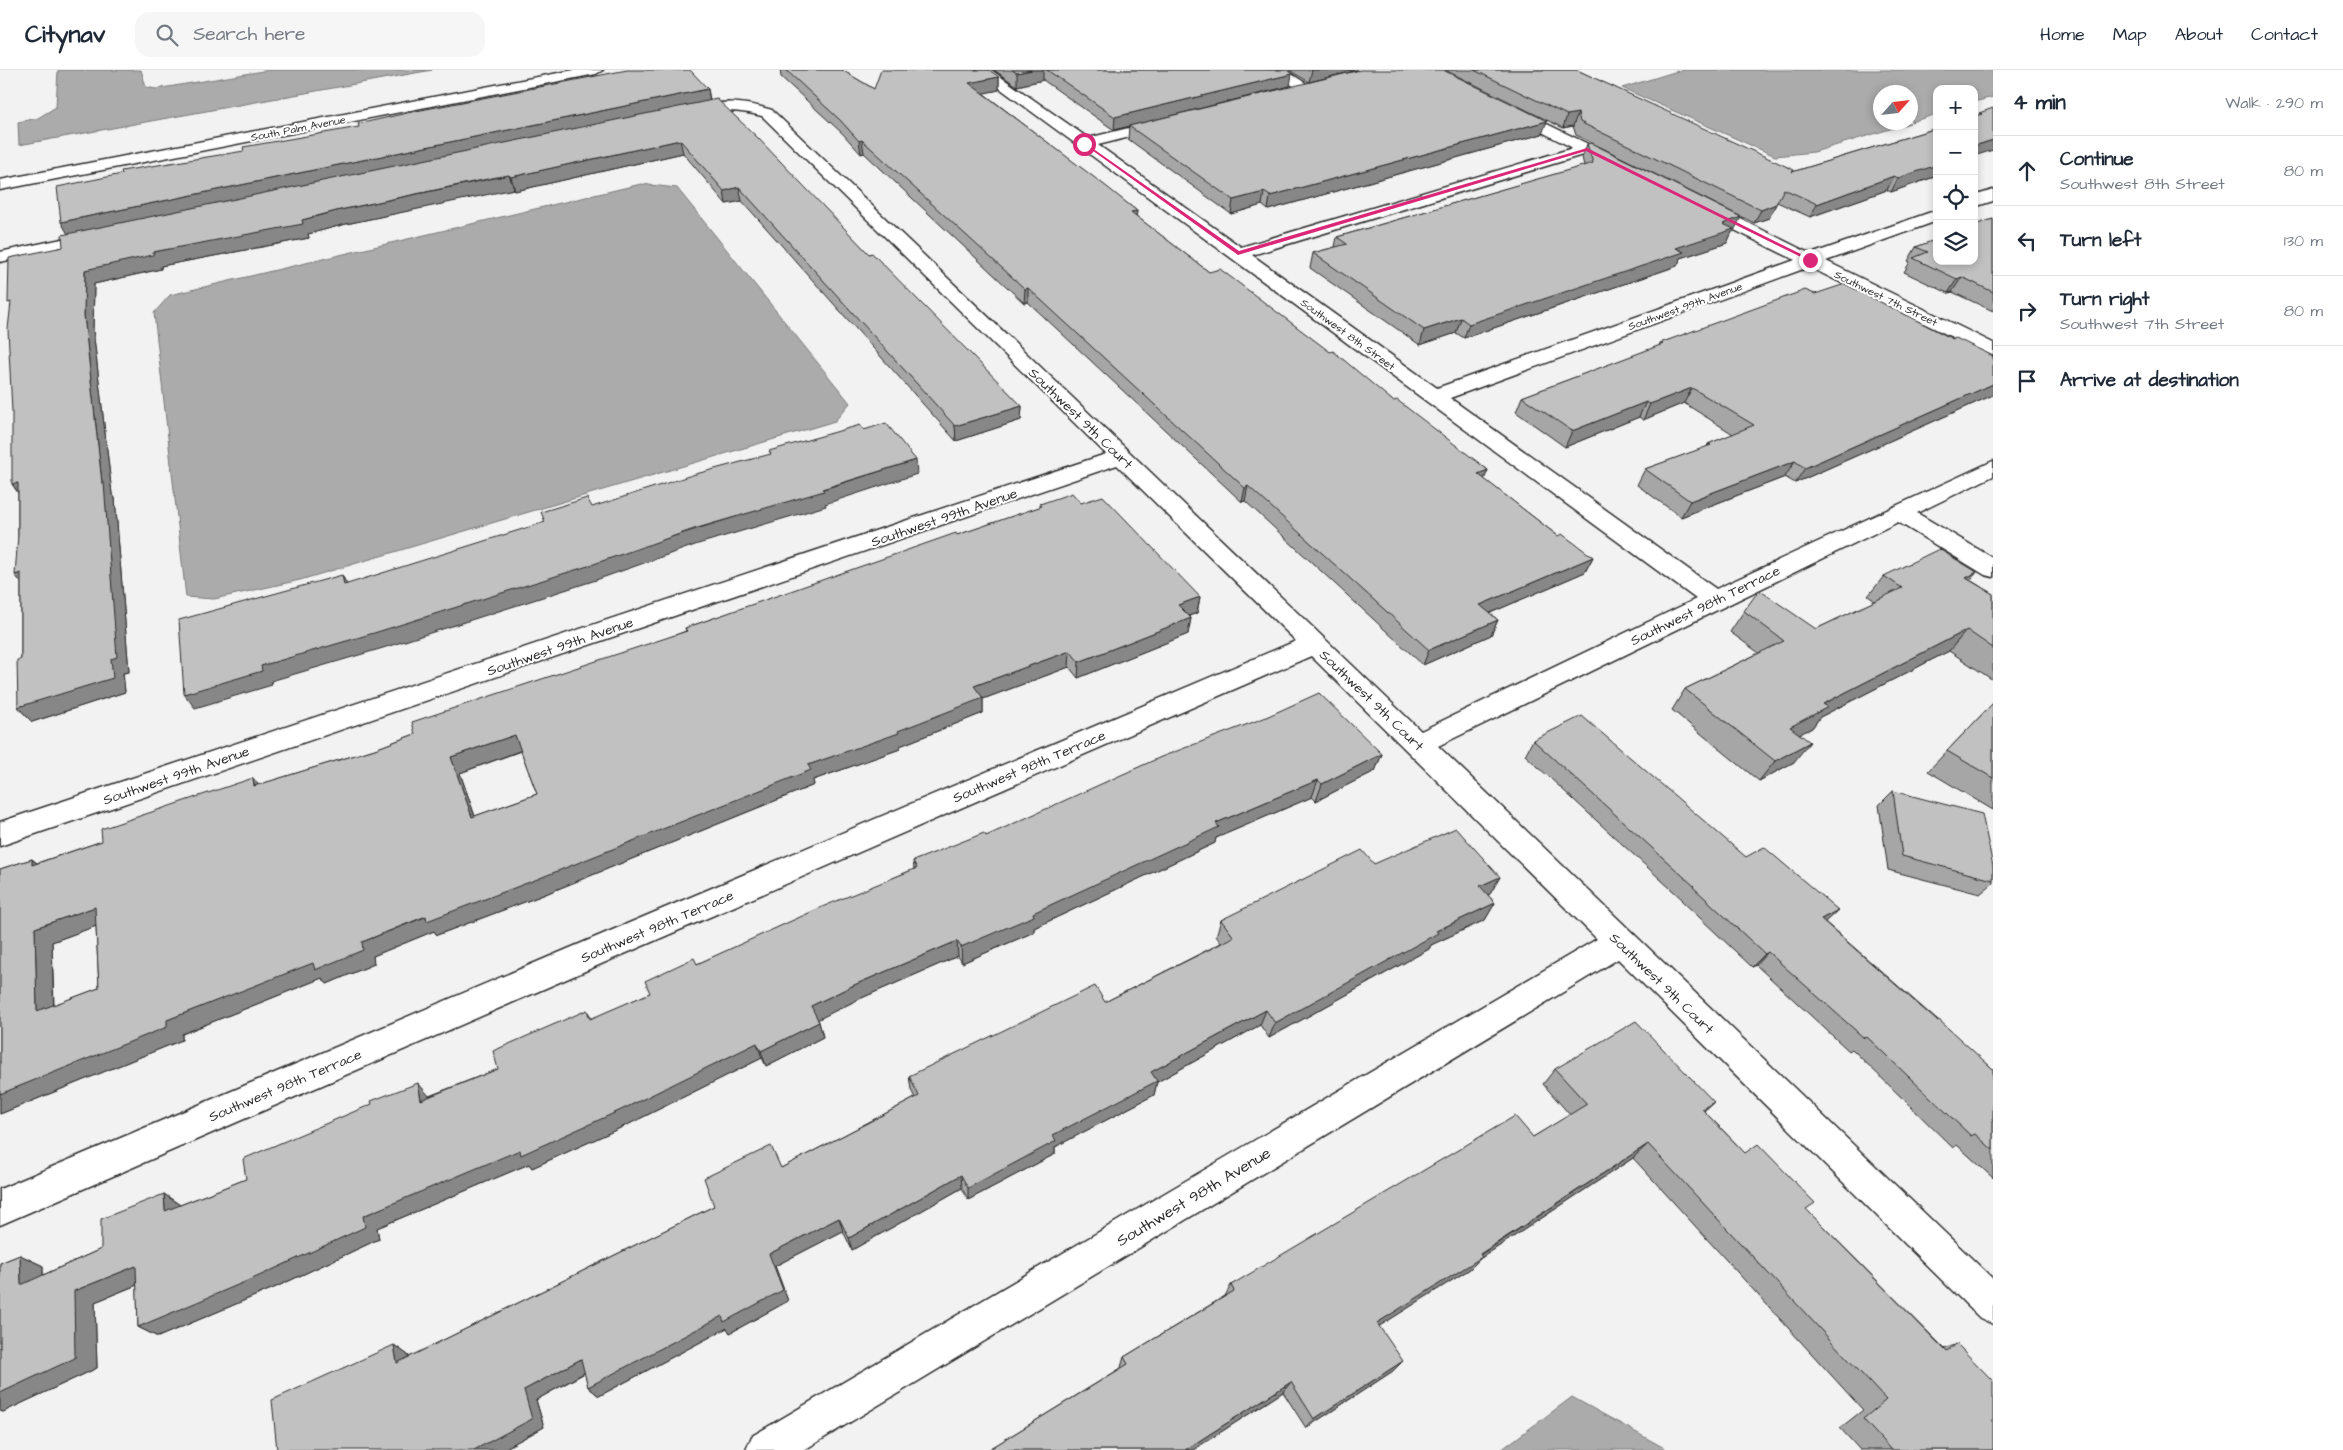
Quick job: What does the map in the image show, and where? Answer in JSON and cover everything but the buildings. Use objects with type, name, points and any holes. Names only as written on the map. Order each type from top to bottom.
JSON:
[{"type":"street","name":"South Palm Avenue","points":[[0,185],[596,70]]},
{"type":"street","name":"Southwest 8th Street","points":[[982,70],[1238,253],[1714,600]]},
{"type":"street","points":[[1275,70],[1313,87],[1290,93]]},
{"type":"street","points":[[1500,105],[1632,172]]},
{"type":"street","name":"Southwest 9th Court","points":[[670,117],[719,106],[744,106],[767,113],[1993,1305]]},
{"type":"street","points":[[1084,144],[1177,121]]},
{"type":"street","points":[[1238,253],[1587,150]]},
{"type":"street","points":[[1978,201],[1993,195]]},
{"type":"street","name":"Southwest 7th Street","points":[[1685,198],[1993,350]]},
{"type":"street","name":"Southwest 99th Avenue","points":[[1434,397],[1933,216]]},
{"type":"street","points":[[0,257],[117,233]]},
{"type":"street","name":"Southwest 99th Avenue","points":[[0,834],[1120,457]]},
{"type":"street","name":"Southwest 98th Terrace","points":[[1418,744],[1714,600],[1900,514],[1993,468]]},
{"type":"street","points":[[1900,514],[1993,569]]},
{"type":"street","name":"Southwest 98th Terrace","points":[[0,1207],[1314,644]]},
{"type":"street","name":"Southwest 98th Avenue","points":[[766,1450],[1619,942]]},
{"type":"shaded area","points":[[58,70],[141,70],[146,87],[156,89],[269,70],[432,70],[19,145],[18,122],[38,118],[56,107]]},
{"type":"shaded area","points":[[1681,70],[1993,70],[1993,97],[1978,101],[1978,85],[1933,85],[1933,115],[1918,120],[1918,85],[1873,85],[1873,130],[1887,130],[1814,152],[1775,156],[1622,88]]},
{"type":"shaded area","points":[[641,184],[677,188],[850,403],[835,421],[300,580],[214,599],[186,597],[154,313],[170,295]]},
{"type":"shaded area","points":[[1572,1397],[1668,1450],[1501,1450]]},
{"type":"route","points":[[1084,144],[1238,253],[1587,150],[1810,260]]}]
